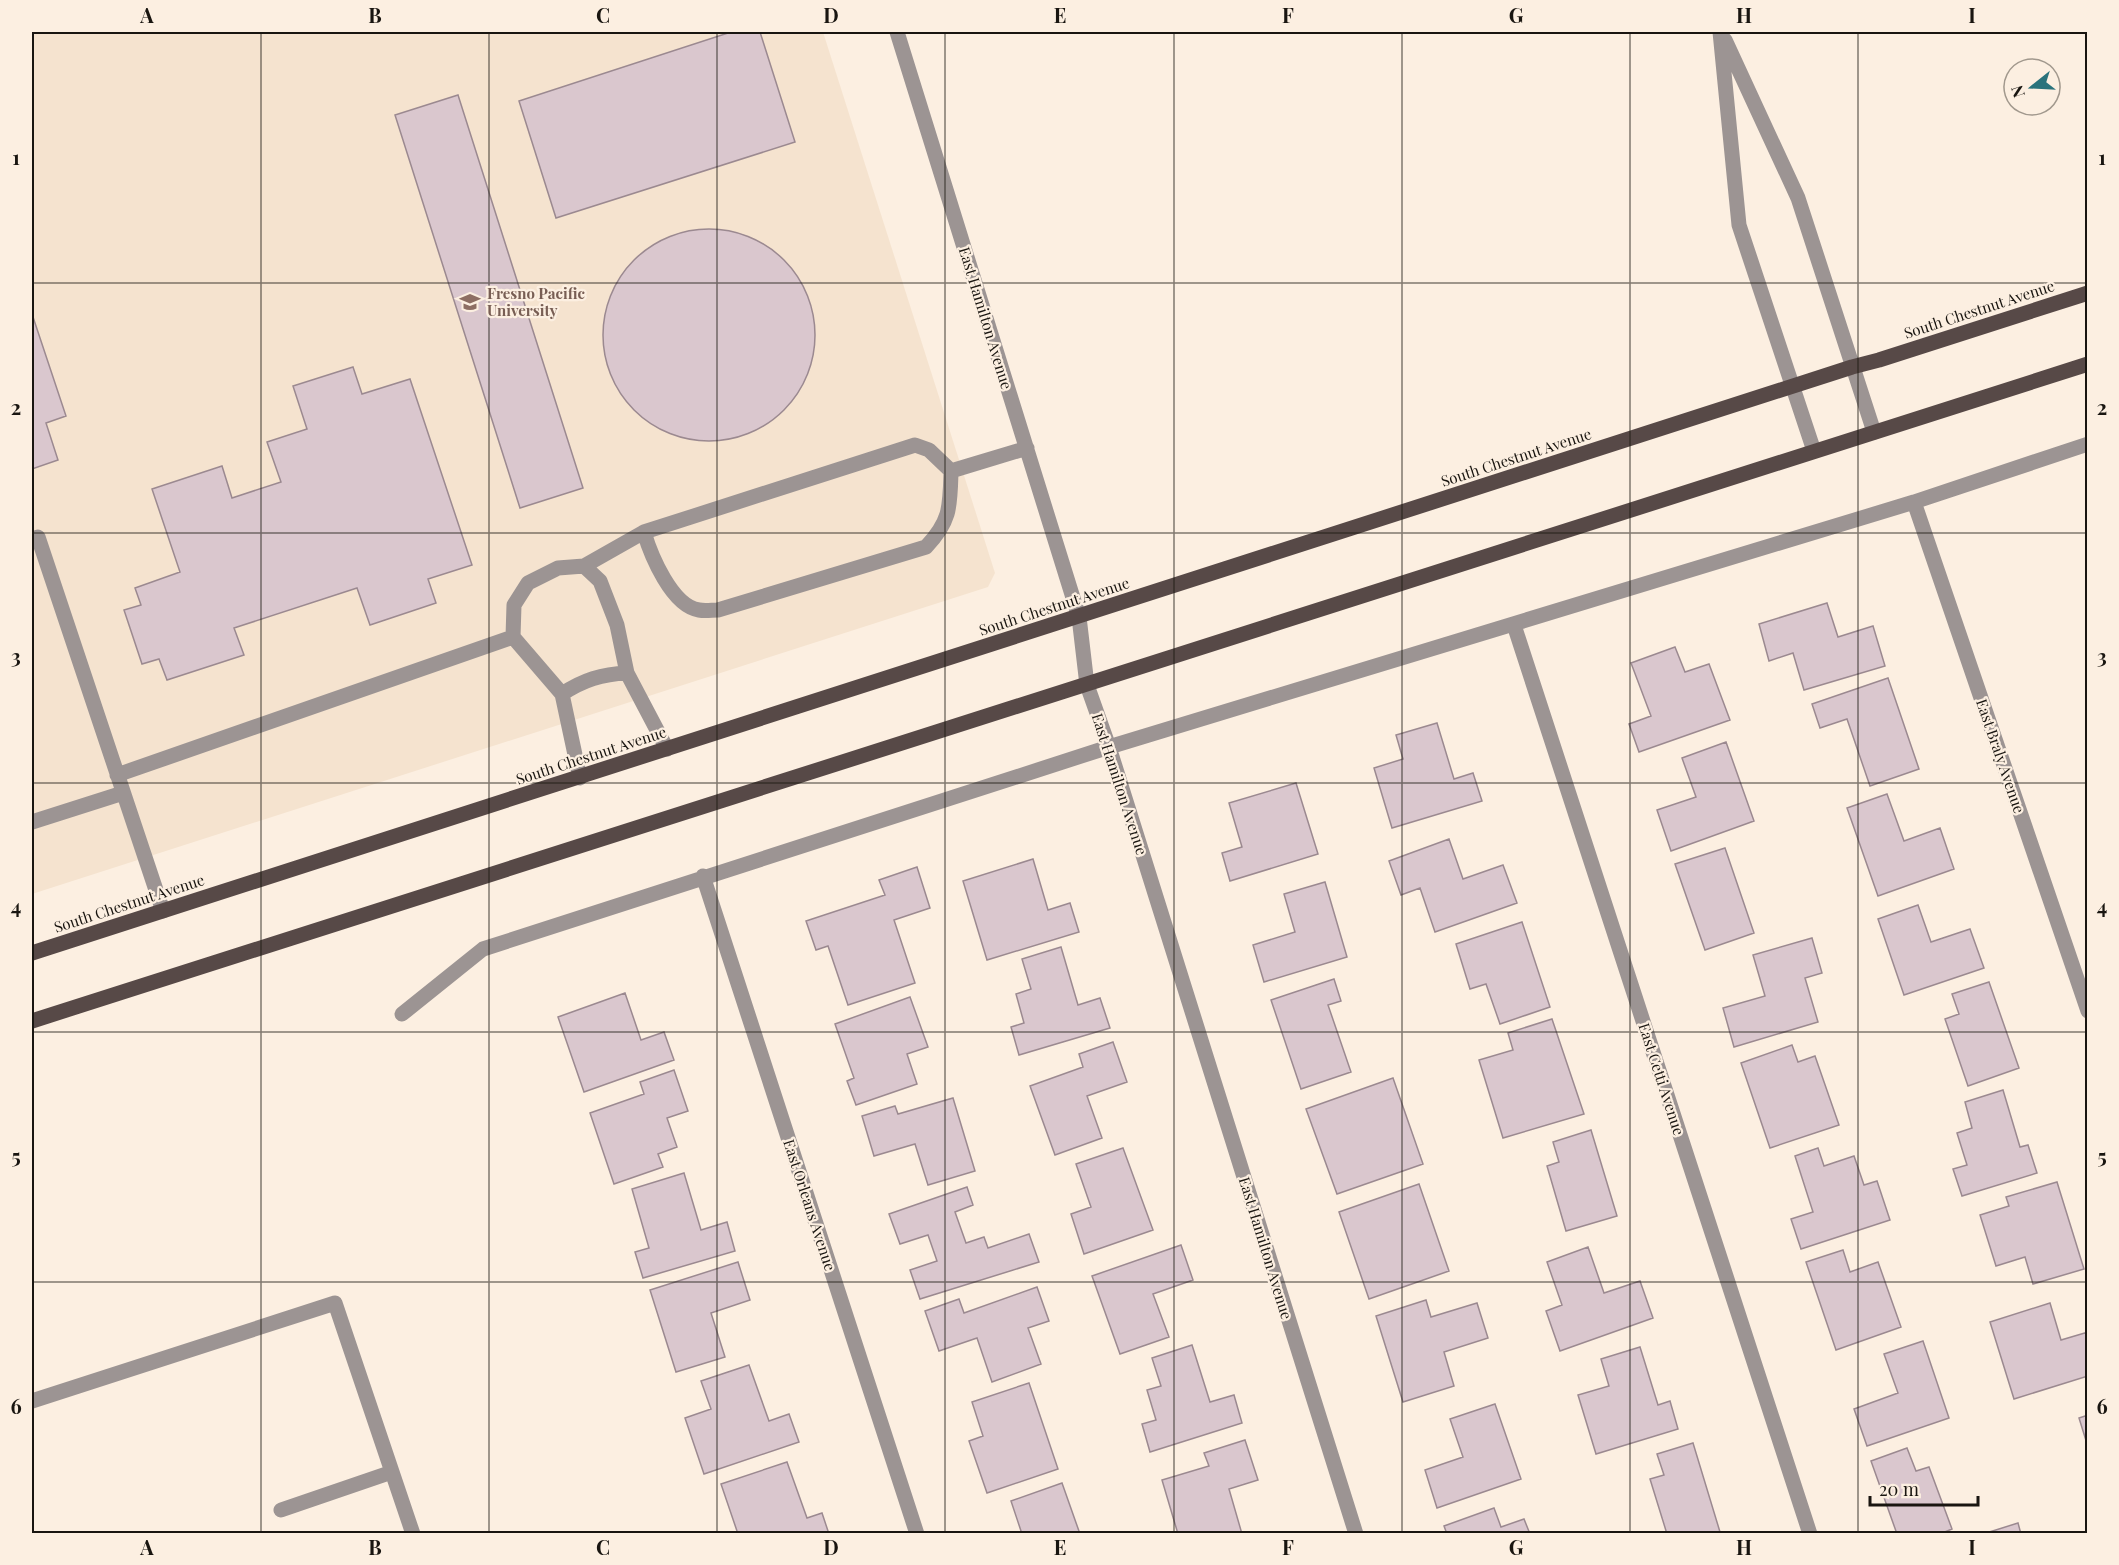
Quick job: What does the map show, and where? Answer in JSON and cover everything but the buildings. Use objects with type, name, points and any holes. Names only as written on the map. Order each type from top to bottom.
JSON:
[{"type":"main road","name":"South Chestnut Avenue","points":[[32,953],[2088,293]]},
{"type":"main road","points":[[32,1021],[2088,364]]},
{"type":"street","name":"East Hamilton Avenue","points":[[897,32],[1079,617],[1087,685],[1356,1533]]},
{"type":"street","points":[[1721,32],[1798,198],[1874,432]]},
{"type":"street","points":[[1721,32],[1740,225],[1814,451]]},
{"type":"street","points":[[402,1014],[483,949],[703,876],[1108,747],[1914,502],[2088,444]]},
{"type":"street","points":[[580,778],[562,694],[513,637],[514,605],[528,583],[558,568],[584,566],[644,532],[915,445],[929,450],[951,471],[950,509],[940,532],[926,547],[718,610],[697,610],[678,599],[657,565],[644,532]]},
{"type":"street","points":[[951,471],[1027,448]]},
{"type":"street","name":"East Braly Avenue","points":[[1914,502],[2088,1011]]},
{"type":"street","points":[[32,540],[38,537],[163,911]]},
{"type":"street","points":[[584,566],[600,581],[617,625],[627,673],[667,750]]},
{"type":"street","name":"East Cetti Avenue","points":[[1514,625],[1810,1533]]},
{"type":"street","points":[[117,775],[513,637]]},
{"type":"street","points":[[562,694],[578,683],[603,674],[627,673]]},
{"type":"street","points":[[32,822],[123,793]]},
{"type":"street","name":"East Orleans Avenue","points":[[703,876],[917,1533]]},
{"type":"street","points":[[32,1401],[335,1303],[413,1533]]},
{"type":"street","points":[[281,1510],[392,1472]]},
{"type":"shaded area","name":"Fresno Pacific University","points":[[32,32],[823,32],[995,573],[988,587],[32,894]]},
{"type":"place","name":"Fresno Pacific University","points":[[470,302]]}]
